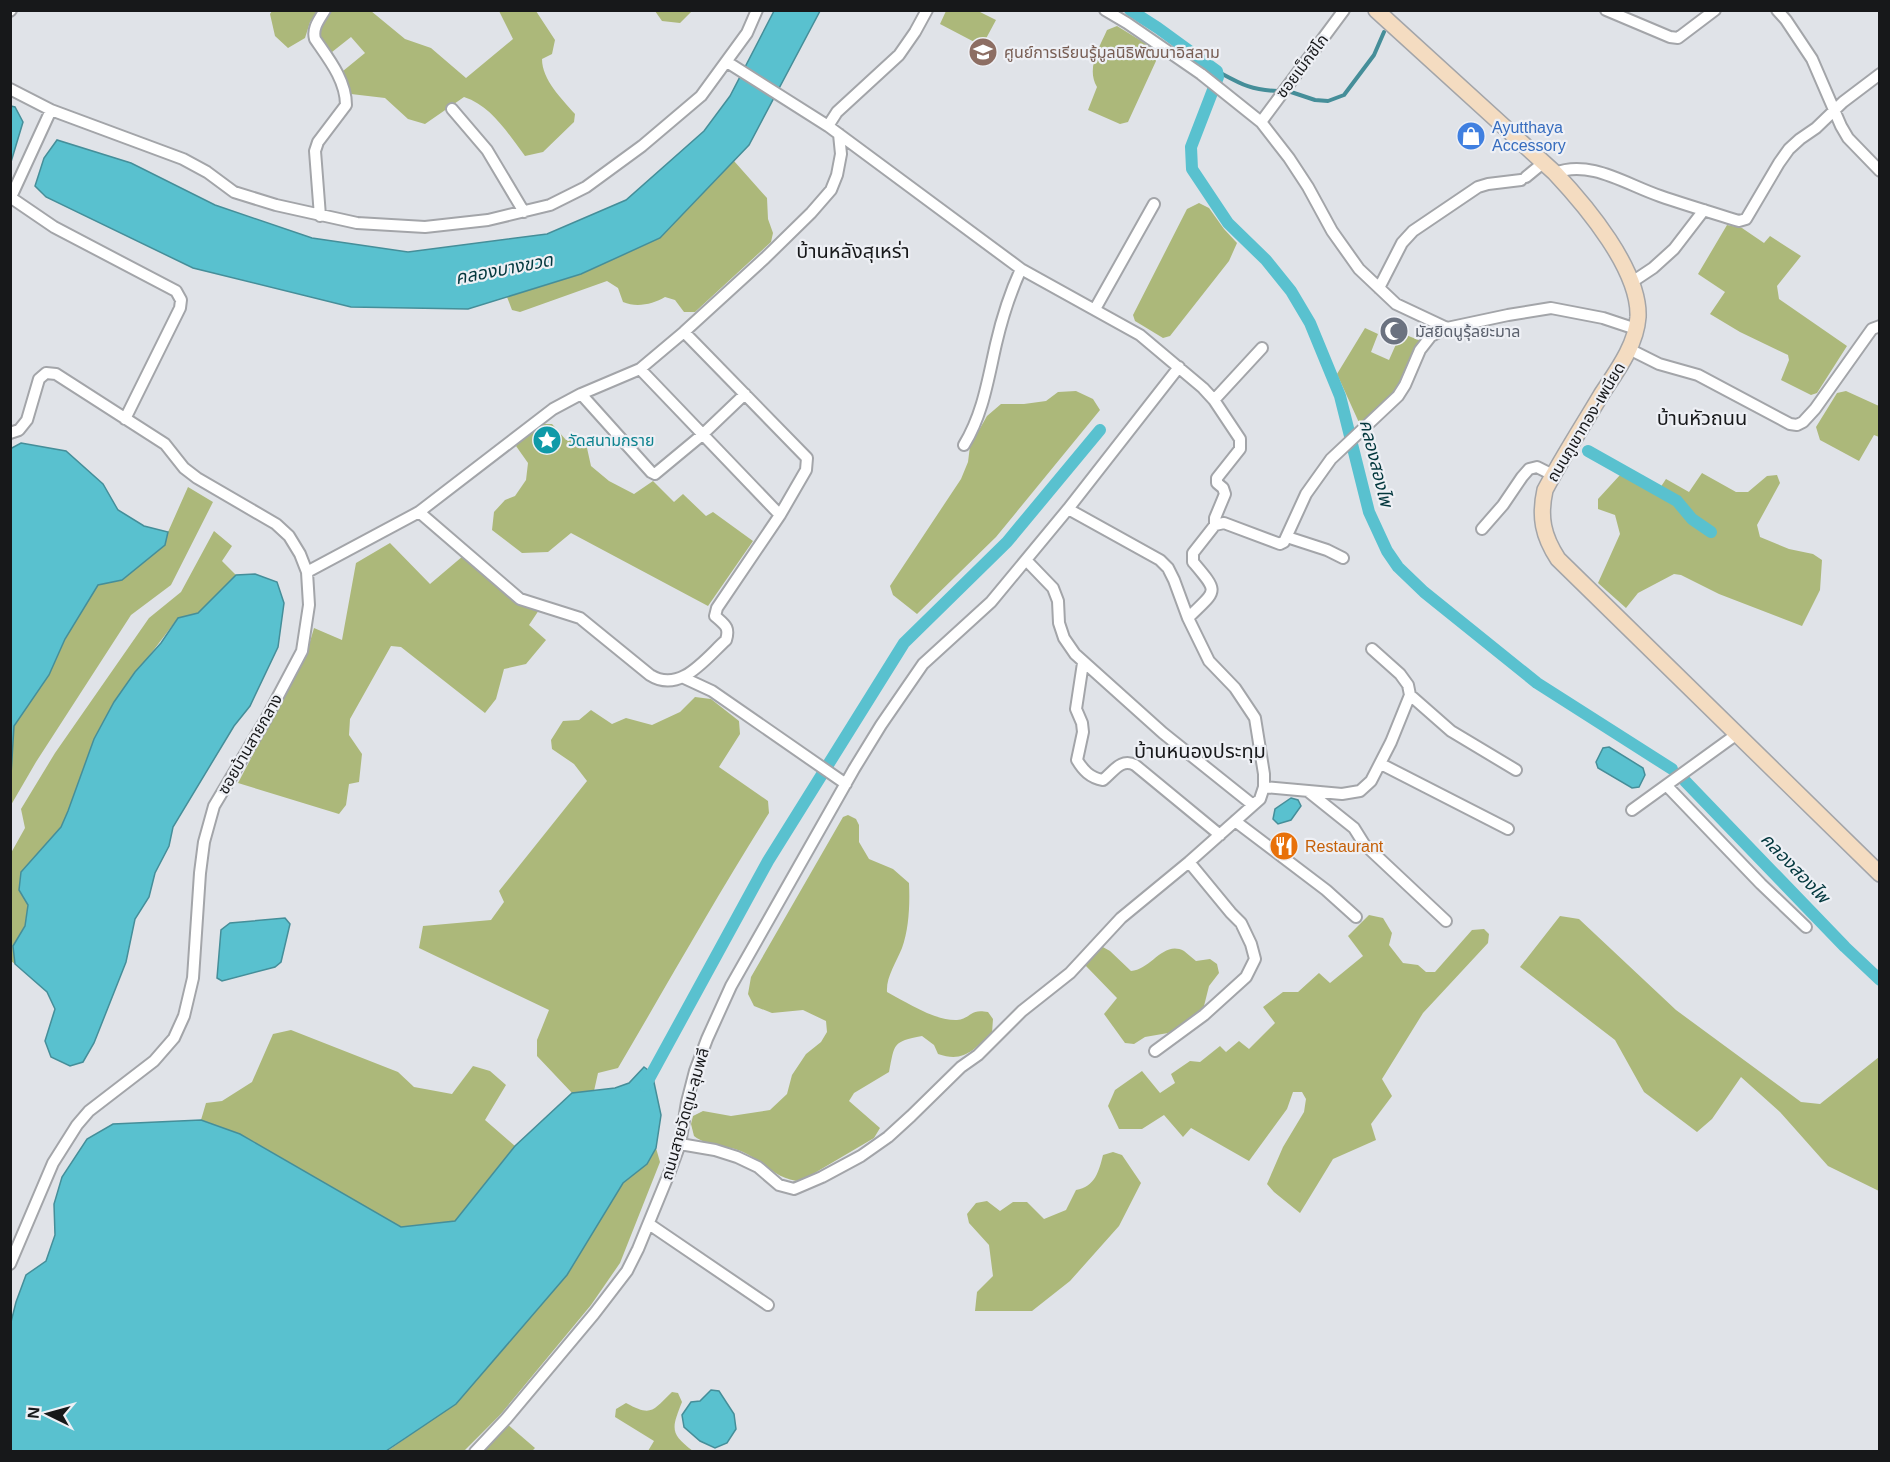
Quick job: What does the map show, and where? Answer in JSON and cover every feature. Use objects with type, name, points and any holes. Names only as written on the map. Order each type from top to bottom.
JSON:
[{"type":"street","points":[[320,216],[315,151],[318,142],[346,105],[346,98],[337,72],[313,33],[325,10]]},
{"type":"street","points":[[10,89],[51,110],[183,159],[207,172],[234,192],[276,205],[357,223],[425,227],[488,220],[524,212],[550,205],[586,188],[701,96],[730,64],[758,10]]},
{"type":"street","points":[[828,126],[837,112],[899,56],[927,10]]},
{"type":"street","points":[[1105,10],[1201,74],[1261,122],[1289,158],[1332,231],[1359,269],[1396,304],[1447,328]]},
{"type":"street","name":"ซอยเม็กซิโก","points":[[1261,122],[1344,10]]},
{"type":"street","name":"ถนนภูเขาทอง-เพนียด","points":[[1376,10],[1549,168],[1579,199],[1609,239],[1632,282],[1638,307],[1636,329],[1629,349],[1545,490],[1541,507],[1542,527],[1548,544],[1558,559],[1880,874]]},
{"type":"street","points":[[1606,10],[1670,37],[1678,38],[1715,10]]},
{"type":"street","points":[[1777,10],[1812,59],[1848,138],[1880,171]]},
{"type":"street","points":[[730,64],[828,126],[1021,269],[1140,335],[1214,400],[1241,444],[1240,449],[1217,478],[1217,483],[1223,488],[1225,494],[1215,518],[1215,525],[1192,558],[1213,587],[1212,593],[1188,618]]},
{"type":"street","points":[[1379,288],[1402,243],[1413,231],[1478,187],[1523,179],[1549,168],[1575,168],[1591,171],[1739,221],[1746,219],[1779,163],[1790,149],[1880,74]]},
{"type":"street","points":[[452,109],[487,150],[524,212]]},
{"type":"street","points":[[51,110],[11,197],[54,226],[176,291],[181,300],[180,308],[125,419]]},
{"type":"street","points":[[307,572],[419,513],[554,409],[581,394],[640,369],[773,250],[831,190],[841,154],[839,134]]},
{"type":"street","points":[[1095,309],[1154,204]]},
{"type":"street","points":[[1632,282],[1653,268],[1674,249],[1704,210]]},
{"type":"street","points":[[964,445],[975,428],[1008,301],[1021,269]]},
{"type":"street","points":[[1215,525],[1224,524],[1280,544],[1284,542],[1306,494],[1331,459],[1398,396],[1420,350],[1431,336],[1447,328],[1551,308],[1603,318],[1636,329]]},
{"type":"street","points":[[1629,349],[1659,364],[1698,375],[1790,424],[1797,425],[1815,409],[1872,329],[1880,326]]},
{"type":"street","points":[[419,513],[520,599],[580,618],[660,682],[684,678],[726,640],[729,632],[715,616],[717,608],[780,515],[806,470],[807,458],[684,332]]},
{"type":"street","points":[[1214,400],[1262,348]]},
{"type":"street","name":"ถนนสายวัดตูม-ลุมพลี","points":[[475,1452],[506,1419],[627,1271],[649,1224],[680,1144],[687,1102],[707,1039],[731,986],[842,782],[923,664],[991,602],[1179,368]]},
{"type":"street","points":[[640,369],[780,515]]},
{"type":"street","name":"ซอยบ้านสายกลาง","points":[[10,433],[18,430],[27,420],[39,380],[46,373],[56,374],[165,444],[184,468],[197,478],[276,524],[289,536],[300,554],[307,572],[309,605],[302,651],[266,719],[214,806],[202,852],[193,978],[184,1016],[174,1038],[164,1051],[89,1111],[78,1125],[53,1163],[10,1264]]},
{"type":"street","points":[[581,394],[651,472],[656,474],[745,394]]},
{"type":"street","points":[[1482,529],[1529,469],[1537,467],[1553,475]]},
{"type":"street","points":[[680,1144],[715,1150],[737,1157],[758,1167],[779,1185],[794,1189],[861,1156],[904,1123],[1022,1011],[1070,974],[1121,918],[1260,799],[1264,788],[1264,774],[1255,718],[1235,688],[1209,661],[1188,618],[1168,568],[1160,560],[1068,509]]},
{"type":"street","points":[[1287,537],[1327,550],[1343,558]]},
{"type":"street","points":[[1026,560],[1053,588],[1058,601],[1059,623],[1064,638],[1083,663],[1163,733],[1253,805]]},
{"type":"street","points":[[1264,788],[1342,794],[1360,791],[1371,781],[1381,764],[1410,695],[1408,685],[1400,674],[1372,649]]},
{"type":"street","points":[[1083,663],[1076,710],[1083,732],[1077,759],[1082,768],[1094,778],[1103,780],[1122,763],[1129,762],[1220,835]]},
{"type":"street","points":[[684,678],[712,691],[842,782]]},
{"type":"street","points":[[1410,695],[1451,731],[1516,770]]},
{"type":"street","points":[[1632,810],[1737,734]]},
{"type":"street","points":[[1381,764],[1508,829]]},
{"type":"street","points":[[1667,786],[1761,884],[1806,927]]},
{"type":"street","points":[[1309,792],[1354,828],[1364,844],[1446,921]]},
{"type":"street","points":[[1235,821],[1326,890],[1356,917]]},
{"type":"street","points":[[1155,1051],[1204,1015],[1246,977],[1255,959],[1241,923],[1189,862]]},
{"type":"street","points":[[649,1224],[768,1305]]},
{"type":"green space","points":[[272,10],[318,11],[310,22],[305,38],[288,48],[275,36],[270,14]]},
{"type":"green space","points":[[331,11],[371,11],[405,39],[431,48],[466,78],[513,39],[499,11],[536,11],[555,40],[552,54],[542,59],[545,74],[575,114],[574,122],[543,152],[525,156],[491,114],[474,101],[464,97],[425,124],[408,119],[385,98],[351,94],[343,71],[365,53],[351,37],[332,52],[320,37],[320,26]]},
{"type":"green space","points":[[655,11],[692,11],[680,23],[662,21]]},
{"type":"green space","points":[[946,11],[978,11],[996,20],[982,46],[940,24]]},
{"type":"green space","points":[[1117,26],[1156,50],[1156,61],[1128,122],[1120,124],[1088,110],[1097,87],[1093,66],[1097,51],[1107,30]]},
{"type":"green space","points":[[734,161],[767,198],[768,219],[773,233],[771,242],[695,312],[684,312],[675,300],[665,297],[645,304],[634,305],[623,302],[618,288],[607,281],[520,312],[512,310],[507,297],[581,274],[660,238]]},
{"type":"green space","points":[[1199,203],[1209,208],[1237,243],[1229,261],[1170,336],[1163,338],[1135,321],[1133,315],[1187,209]]},
{"type":"green space","points":[[1727,225],[1742,228],[1764,243],[1770,236],[1801,256],[1777,286],[1779,299],[1847,346],[1817,393],[1811,395],[1781,380],[1789,360],[1788,355],[1740,332],[1710,314],[1725,292],[1698,274]]},
{"type":"green space","points":[[1365,328],[1378,334],[1371,352],[1389,360],[1401,333],[1421,341],[1396,395],[1361,427],[1337,374]]},
{"type":"green space","points":[[1076,391],[1093,399],[1100,410],[996,537],[917,614],[893,595],[890,586],[961,479],[968,462],[970,446],[987,416],[1001,404],[1046,401],[1058,392]]},
{"type":"green space","points":[[1846,391],[1879,406],[1879,437],[1874,435],[1859,461],[1820,440],[1816,427],[1837,393]]},
{"type":"green space","points":[[539,424],[552,424],[566,440],[585,439],[591,466],[609,481],[634,494],[653,481],[674,502],[683,494],[706,516],[713,512],[753,541],[708,606],[571,533],[548,552],[522,553],[492,530],[494,512],[505,500],[515,496],[526,480],[528,463],[516,446]]},
{"type":"green space","points":[[1702,473],[1736,492],[1748,492],[1767,476],[1777,475],[1780,483],[1757,525],[1760,537],[1789,549],[1813,554],[1822,560],[1820,590],[1802,626],[1719,594],[1681,575],[1674,574],[1638,593],[1626,608],[1598,583],[1620,534],[1615,515],[1598,509],[1598,499],[1620,475],[1656,494],[1666,479],[1689,492]]},
{"type":"green space","points":[[188,487],[213,502],[171,585],[131,615],[36,762],[11,805],[10,775],[14,726],[49,675],[65,639],[98,584],[122,580],[165,545],[168,532]]},
{"type":"green space","points":[[214,531],[232,546],[222,561],[236,575],[198,613],[178,618],[114,702],[94,739],[61,827],[21,872],[19,890],[28,905],[25,926],[13,946],[15,964],[11,961],[11,853],[25,828],[21,809],[55,753],[149,618],[181,592]]},
{"type":"green space","points":[[390,543],[430,584],[463,556],[539,610],[529,625],[546,640],[526,664],[504,669],[496,699],[485,713],[401,647],[391,646],[350,719],[349,735],[362,754],[359,782],[349,784],[346,805],[339,814],[238,783],[307,652],[314,628],[342,640],[356,563]]},
{"type":"green space","points":[[695,697],[711,699],[739,721],[740,734],[719,767],[768,801],[769,813],[618,1068],[598,1073],[594,1091],[572,1093],[537,1056],[537,1040],[549,1010],[419,948],[423,926],[491,920],[504,902],[499,891],[587,781],[574,764],[552,749],[551,740],[563,721],[579,720],[591,710],[612,724],[626,718],[652,725],[680,712]]},
{"type":"green space","points":[[848,815],[856,819],[859,825],[859,842],[869,859],[893,869],[909,883],[906,933],[890,975],[887,992],[921,1010],[948,1019],[962,1019],[977,1011],[988,1012],[993,1019],[992,1033],[968,1053],[955,1057],[938,1054],[934,1045],[922,1036],[900,1042],[894,1049],[889,1072],[854,1093],[849,1101],[880,1128],[874,1138],[801,1181],[793,1180],[785,1178],[743,1152],[700,1140],[694,1136],[691,1124],[693,1116],[703,1111],[731,1116],[770,1110],[787,1094],[792,1075],[806,1054],[821,1042],[827,1032],[826,1021],[803,1010],[772,1013],[754,1006],[748,994],[751,977],[843,817]]},
{"type":"green space","points":[[1369,915],[1383,918],[1392,933],[1389,945],[1403,963],[1418,965],[1426,972],[1435,972],[1472,930],[1484,929],[1489,934],[1488,943],[1423,1013],[1382,1079],[1392,1096],[1371,1124],[1376,1140],[1333,1159],[1300,1213],[1267,1184],[1283,1147],[1304,1112],[1306,1099],[1302,1092],[1293,1092],[1287,1109],[1249,1161],[1191,1128],[1183,1137],[1164,1115],[1142,1129],[1119,1129],[1108,1106],[1115,1090],[1142,1071],[1160,1093],[1175,1083],[1171,1074],[1190,1061],[1200,1062],[1220,1046],[1226,1052],[1239,1041],[1249,1049],[1275,1023],[1263,1007],[1283,992],[1298,992],[1319,973],[1330,983],[1363,956],[1348,936]]},
{"type":"green space","points":[[1560,916],[1579,919],[1676,1010],[1801,1102],[1820,1104],[1879,1057],[1879,1191],[1828,1166],[1780,1112],[1741,1077],[1712,1119],[1697,1132],[1644,1092],[1615,1040],[1520,967]]},
{"type":"green space","points":[[1101,946],[1110,951],[1131,971],[1145,966],[1163,952],[1177,949],[1184,951],[1196,961],[1210,959],[1217,964],[1219,973],[1209,986],[1204,1006],[1192,1019],[1168,1033],[1145,1037],[1134,1044],[1125,1043],[1104,1014],[1117,998],[1085,965]]},
{"type":"green space","points":[[291,1030],[398,1072],[414,1087],[452,1094],[473,1066],[490,1071],[506,1085],[485,1120],[515,1146],[455,1221],[401,1227],[240,1134],[201,1120],[206,1103],[222,1101],[252,1082],[273,1034]]},
{"type":"green space","points":[[656,1148],[660,1162],[620,1263],[591,1305],[500,1415],[464,1451],[386,1452],[456,1403],[567,1275],[623,1183],[647,1164]]},
{"type":"green space","points":[[1113,1152],[1122,1155],[1141,1183],[1119,1226],[1070,1281],[1032,1311],[975,1311],[977,1292],[993,1276],[989,1245],[969,1223],[967,1214],[976,1203],[987,1201],[1000,1211],[1013,1202],[1027,1202],[1044,1219],[1066,1210],[1076,1190],[1092,1182],[1103,1155]]},
{"type":"green space","points":[[672,1392],[678,1393],[682,1402],[676,1418],[676,1434],[693,1451],[648,1451],[654,1441],[615,1417],[616,1409],[626,1403],[641,1410],[651,1410]]},
{"type":"green space","points":[[507,1424],[535,1448],[532,1451],[482,1452]]},
{"type":"water","name":"คลองบางขวด","points":[[774,11],[820,11],[749,145],[660,238],[581,274],[468,309],[351,307],[193,268],[46,197],[35,186],[44,158],[57,140],[131,163],[215,205],[312,238],[408,252],[547,234],[626,200],[704,131],[730,96]]},
{"type":"water","points":[[11,106],[15,107],[23,122],[11,162]]},
{"type":"water","points":[[21,443],[66,451],[103,484],[118,510],[144,526],[168,532],[165,545],[122,580],[98,585],[65,639],[49,675],[14,726],[11,775],[10,449]]},
{"type":"water","points":[[255,574],[277,582],[284,603],[278,647],[250,706],[234,726],[173,827],[169,846],[155,873],[149,897],[135,919],[126,962],[94,1043],[83,1062],[70,1066],[51,1057],[45,1041],[55,1009],[47,992],[15,964],[13,946],[25,926],[28,905],[19,890],[21,872],[61,827],[94,739],[114,702],[135,672],[161,643],[178,618],[198,613],[236,575]]},
{"type":"water","points":[[1609,747],[1643,768],[1645,775],[1639,787],[1632,788],[1598,768],[1596,762],[1603,748]]},
{"type":"water","points":[[1291,798],[1298,800],[1301,806],[1291,820],[1278,824],[1273,819],[1275,809]]},
{"type":"water","points":[[285,918],[290,924],[281,962],[275,967],[222,981],[217,978],[221,930],[230,923]]},
{"type":"water","points":[[644,1067],[652,1073],[661,1115],[656,1148],[647,1164],[623,1183],[567,1275],[456,1404],[386,1451],[11,1451],[10,1326],[26,1275],[46,1261],[55,1235],[54,1204],[62,1177],[87,1139],[113,1124],[201,1120],[240,1134],[401,1227],[455,1221],[515,1146],[572,1093],[615,1088],[629,1083]]},
{"type":"water","points":[[711,1390],[719,1391],[734,1414],[736,1429],[727,1443],[715,1448],[700,1441],[684,1427],[682,1415],[691,1402],[700,1401]]},
{"type":"waterway","name":"คลองสองไพ","points":[[1130,10],[1217,71],[1218,77],[1191,147],[1192,169],[1228,223],[1266,260],[1291,291],[1310,323],[1340,396],[1369,512],[1387,551],[1398,567],[1424,592],[1537,683],[1672,769]]},
{"type":"waterway","points":[[1291,92],[1315,100],[1328,101],[1344,95],[1374,55],[1384,32]]},
{"type":"waterway","points":[[1217,71],[1246,86],[1278,91]]},
{"type":"waterway","points":[[645,1086],[768,861],[904,643],[1007,542],[1100,430]]},
{"type":"waterway","points":[[1588,451],[1677,501],[1692,519],[1711,532]]},
{"type":"waterway","name":"คลองสองไพ","points":[[1685,781],[1845,947],[1880,980]]},
{"type":"place","name":"ศูนย์การเรียนรู้มูลนิธิพัฒนาอิสลาม","points":[[983,52]]},
{"type":"place","name":"Ayutthaya Accessory","points":[[1471,136]]},
{"type":"place","name":"มัสยิดนูรุ้ลยะมาล","points":[[1394,331]]},
{"type":"place","name":"วัดสนามกราย","points":[[547,440]]},
{"type":"place","name":"Restaurant","points":[[1284,846]]},
{"type":"district","name":"บ้านหลังสุเหร่า","points":[[853,251]]},
{"type":"district","name":"บ้านหัวถนน","points":[[1702,418]]},
{"type":"district","name":"บ้านหนองประทุม","points":[[1200,751]]}]
